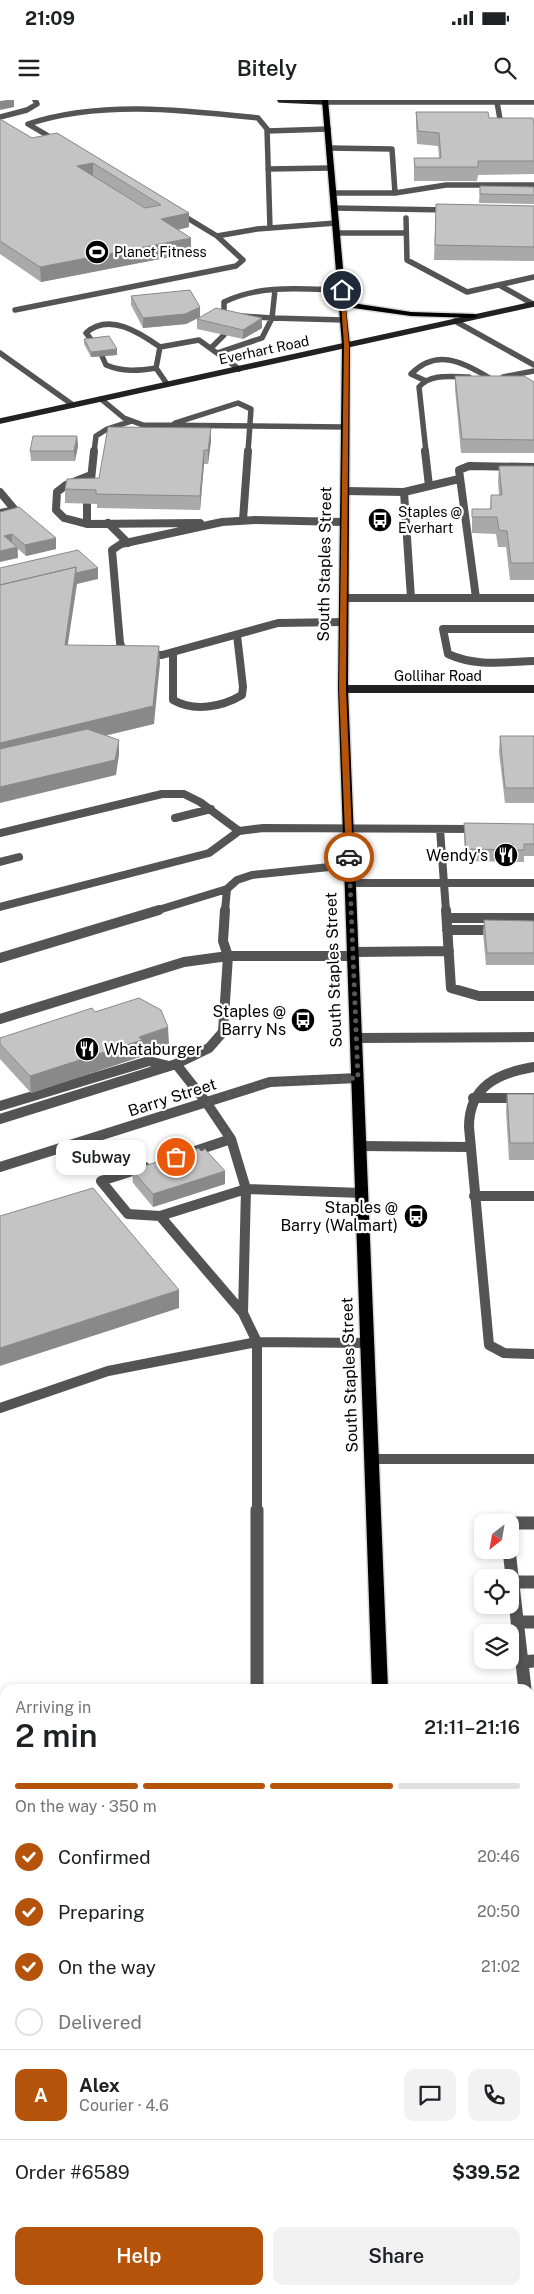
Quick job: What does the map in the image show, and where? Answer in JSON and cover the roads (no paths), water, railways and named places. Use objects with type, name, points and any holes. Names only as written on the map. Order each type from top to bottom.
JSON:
[{"type":"main road","points":[[280,100],[325,101]]},
{"type":"main road","name":"South Staples Street","points":[[325,101],[346,345],[342,689],[380,1684]]},
{"type":"main road","points":[[343,304],[411,314],[474,316]]},
{"type":"main road","name":"Everhart Road","points":[[0,421],[534,304]]},
{"type":"main road","name":"Gollihar Road","points":[[342,689],[534,689]]},
{"type":"street","points":[[0,117],[26,110],[37,104],[35,100]]},
{"type":"street","points":[[325,101],[534,102]]},
{"type":"street","points":[[497,102],[501,125],[509,125]]},
{"type":"street","points":[[63,145],[28,124],[34,119],[56,112],[115,104],[258,118],[267,131],[270,228]]},
{"type":"street","points":[[177,110],[182,105]]},
{"type":"street","points":[[267,131],[328,129]]},
{"type":"street","points":[[329,148],[392,149],[395,193]]},
{"type":"street","points":[[268,169],[331,168]]},
{"type":"street","points":[[333,193],[395,193],[446,185],[534,185]]},
{"type":"street","points":[[15,310],[236,266],[243,260],[217,236],[170,208]]},
{"type":"street","points":[[334,208],[455,210]]},
{"type":"street","points":[[406,218],[407,260],[467,292],[534,278]]},
{"type":"street","points":[[217,236],[270,228],[336,223]]},
{"type":"street","points":[[337,233],[406,233]]},
{"type":"street","points":[[501,286],[534,304]]},
{"type":"street","points":[[342,290],[255,290],[235,295],[224,302],[222,317],[249,316],[344,320]]},
{"type":"street","points":[[217,353],[262,338],[272,318],[275,290]]},
{"type":"street","points":[[240,323],[249,316]]},
{"type":"street","points":[[455,320],[534,365]]},
{"type":"street","points":[[94,343],[86,333],[89,329],[119,324],[132,328],[160,347],[199,340],[239,369]]},
{"type":"street","points":[[199,340],[201,330]]},
{"type":"street","points":[[211,348],[224,335]]},
{"type":"street","points":[[160,347],[156,368],[167,384]]},
{"type":"street","points":[[0,353],[73,405]]},
{"type":"street","points":[[102,356],[106,365],[114,369],[137,371],[156,368]]},
{"type":"street","points":[[426,381],[411,374],[421,364],[448,359],[459,361],[488,377]]},
{"type":"street","points":[[429,486],[419,387],[426,381],[442,377],[514,376],[534,371]]},
{"type":"street","points":[[101,399],[124,418],[143,424],[165,426],[346,427]]},
{"type":"street","points":[[165,426],[238,403],[251,409],[243,520]]},
{"type":"street","points":[[88,492],[92,476],[96,436],[107,429],[132,421]]},
{"type":"street","points":[[476,598],[459,470],[469,466],[534,467]]},
{"type":"street","points":[[92,476],[66,485],[57,492],[56,510],[64,518],[87,524],[208,524],[243,520],[344,522]]},
{"type":"street","points":[[345,491],[404,492],[459,479]]},
{"type":"street","points":[[0,492],[15,510],[0,512]]},
{"type":"street","points":[[404,492],[411,598]]},
{"type":"street","points":[[87,504],[87,524]]},
{"type":"street","points":[[108,524],[128,542]]},
{"type":"street","points":[[208,524],[181,532],[120,544],[112,550],[120,643],[123,651],[137,654],[162,655],[278,624],[343,622]]},
{"type":"street","points":[[343,598],[534,598]]},
{"type":"street","points":[[534,629],[443,629],[448,654],[456,658],[467,661],[534,661]]},
{"type":"street","points":[[173,652],[173,700],[181,706],[195,708],[236,700],[242,695],[243,687],[237,635]]},
{"type":"street","points":[[0,833],[162,794],[184,794],[211,809],[239,831]]},
{"type":"street","points":[[175,818],[211,809]]},
{"type":"street","points":[[0,907],[209,853],[239,831],[263,828],[487,829]]},
{"type":"street","points":[[440,829],[451,988],[479,996],[534,996]]},
{"type":"street","points":[[0,862],[19,857]]},
{"type":"street","points":[[0,958],[227,889],[237,880],[252,875],[350,865]]},
{"type":"street","points":[[350,883],[534,883]]},
{"type":"street","points":[[0,1119],[173,1065],[209,1049],[218,1041],[223,1032],[228,956],[223,941],[227,889]]},
{"type":"street","points":[[447,918],[534,918]]},
{"type":"street","points":[[447,930],[505,930]]},
{"type":"street","points":[[0,1019],[184,962],[228,956],[449,951]]},
{"type":"street","points":[[356,1038],[534,1037]]},
{"type":"street","points":[[0,1106],[149,1061],[173,1065],[206,1102],[231,1139],[246,1189],[243,1314]]},
{"type":"street","points":[[534,1067],[499,1076],[485,1086],[473,1098],[469,1114],[469,1147],[490,1345],[495,1351],[508,1354],[534,1354]]},
{"type":"street","name":"Barry Street","points":[[0,1168],[270,1082],[358,1078]]},
{"type":"street","points":[[473,1098],[534,1098]]},
{"type":"street","points":[[185,1154],[231,1139]]},
{"type":"street","points":[[360,1146],[469,1147]]},
{"type":"street","points":[[157,1163],[101,1181],[128,1214],[160,1216],[246,1189],[362,1193]]},
{"type":"street","points":[[474,1196],[534,1196]]},
{"type":"street","points":[[160,1216],[243,1314],[257,1342],[257,1684]]},
{"type":"street","points":[[0,1408],[108,1371],[257,1342],[367,1343]]},
{"type":"street","points":[[372,1459],[534,1459]]},
{"type":"street","points":[[519,1523],[534,1523]]},
{"type":"street","points":[[519,1582],[534,1582]]},
{"type":"street","points":[[517,1614],[528,1661],[526,1684]]},
{"type":"street","points":[[518,1622],[534,1622]]},
{"type":"place","name":"Planet Fitness","points":[[97,252]]},
{"type":"place","name":"Staples @ Everhart","points":[[380,520]]},
{"type":"place","name":"Wendy's","points":[[506,855]]},
{"type":"place","name":"Staples @ Barry Ns","points":[[303,1020]]},
{"type":"place","name":"Whataburger","points":[[87,1049]]},
{"type":"place","name":"Subway","points":[[176,1157]]},
{"type":"place","name":"Staples @ Barry (Walmart)","points":[[416,1216]]}]
